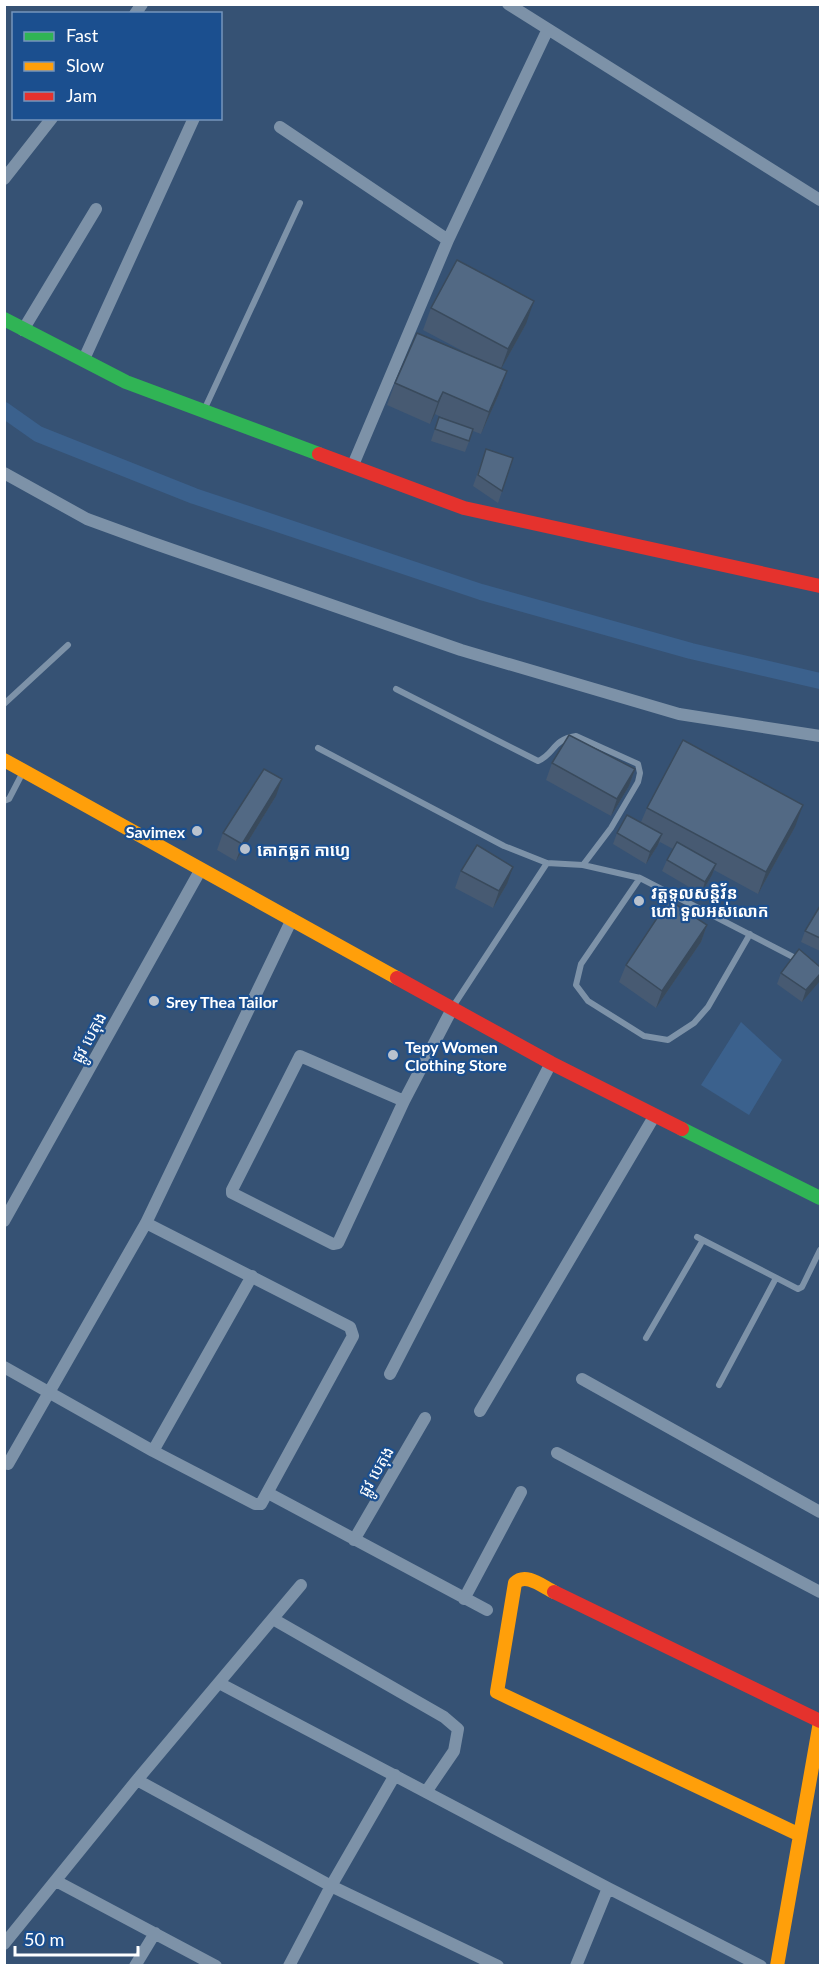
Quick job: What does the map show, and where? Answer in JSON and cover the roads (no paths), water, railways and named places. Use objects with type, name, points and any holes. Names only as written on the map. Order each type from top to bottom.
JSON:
[{"type":"street","points":[[508,4],[547,31],[820,200]]},
{"type":"street","points":[[353,465],[412,341],[448,240],[547,31]]},
{"type":"street","points":[[4,179],[50,120]]},
{"type":"street","points":[[84,359],[193,120]]},
{"type":"street","points":[[280,127],[448,240]]},
{"type":"street","points":[[23,330],[96,209]]},
{"type":"street","points":[[4,319],[126,382],[464,508],[820,586]]},
{"type":"street","points":[[4,474],[98,523],[461,650],[679,714],[820,736]]},
{"type":"street","points":[[4,760],[551,1063],[820,1198]]},
{"type":"street","name":"ផ្លូវ បេតុង","points":[[4,1221],[201,869]]},
{"type":"street","points":[[8,1464],[146,1223],[292,919]]},
{"type":"street","points":[[404,1101],[300,1056],[232,1190],[234,1196],[336,1245],[404,1101],[453,1007]]},
{"type":"street","points":[[390,1374],[551,1063]]},
{"type":"street","points":[[480,1411],[655,1115]]},
{"type":"street","points":[[4,1367],[153,1451],[258,1506],[268,1493],[353,1331],[350,1327],[146,1223]]},
{"type":"street","points":[[153,1451],[252,1276]]},
{"type":"street","points":[[582,1379],[820,1512]]},
{"type":"street","name":"ផ្លូវ បេតុង","points":[[354,1540],[425,1418]]},
{"type":"street","points":[[557,1453],[820,1592]]},
{"type":"street","points":[[464,1599],[521,1492]]},
{"type":"street","points":[[268,1493],[487,1610]]},
{"type":"street","points":[[777,1965],[800,1835],[820,1721],[525,1578],[515,1583],[495,1689],[497,1692],[800,1835]]},
{"type":"street","points":[[4,1944],[137,1780],[301,1585]]},
{"type":"street","points":[[273,1618],[444,1717],[458,1729],[454,1751],[426,1792]]},
{"type":"street","points":[[219,1683],[608,1888],[761,1965]]},
{"type":"street","points":[[289,1965],[331,1886],[395,1775]]},
{"type":"street","points":[[137,1780],[331,1886],[498,1965]]},
{"type":"street","points":[[56,1881],[216,1965]]},
{"type":"street","points":[[576,1965],[608,1888]]},
{"type":"street","points":[[135,1965],[155,1933]]},
{"type":"lane","points":[[203,411],[300,203]]},
{"type":"lane","points":[[4,704],[68,645]]},
{"type":"lane","points":[[396,689],[538,761],[546,758],[558,741],[576,736],[638,764],[640,774],[638,782],[611,828],[583,865]]},
{"type":"lane","points":[[318,748],[504,846],[547,863],[583,865],[640,878],[803,962]]},
{"type":"lane","points":[[4,801],[9,799],[23,772]]},
{"type":"lane","points":[[453,1007],[547,863]]},
{"type":"lane","points":[[640,878],[581,963],[576,985],[588,1001],[644,1036],[668,1040],[694,1023],[708,1007],[750,934]]},
{"type":"lane","points":[[646,1338],[700,1239],[801,1289],[820,1250]]},
{"type":"lane","points":[[720,1384],[776,1278]]},
{"type":"water","points":[[741,1022],[782,1060],[749,1115],[701,1085]]},
{"type":"waterway","points":[[4,410],[38,434],[194,496],[481,592],[691,651],[820,681]]},
{"type":"place","name":"Savimex","points":[[197,831]]},
{"type":"place","name":"គោកធ្លក កាហ្វេ","points":[[245,849]]},
{"type":"place","name":"វត្តទូលសន្តិវ័ន ហៅ ទួលអស់លោក","points":[[639,901]]},
{"type":"place","name":"Srey Thea Tailor","points":[[154,1001]]},
{"type":"place","name":"Tepy Women Clothing Store","points":[[393,1055]]}]
